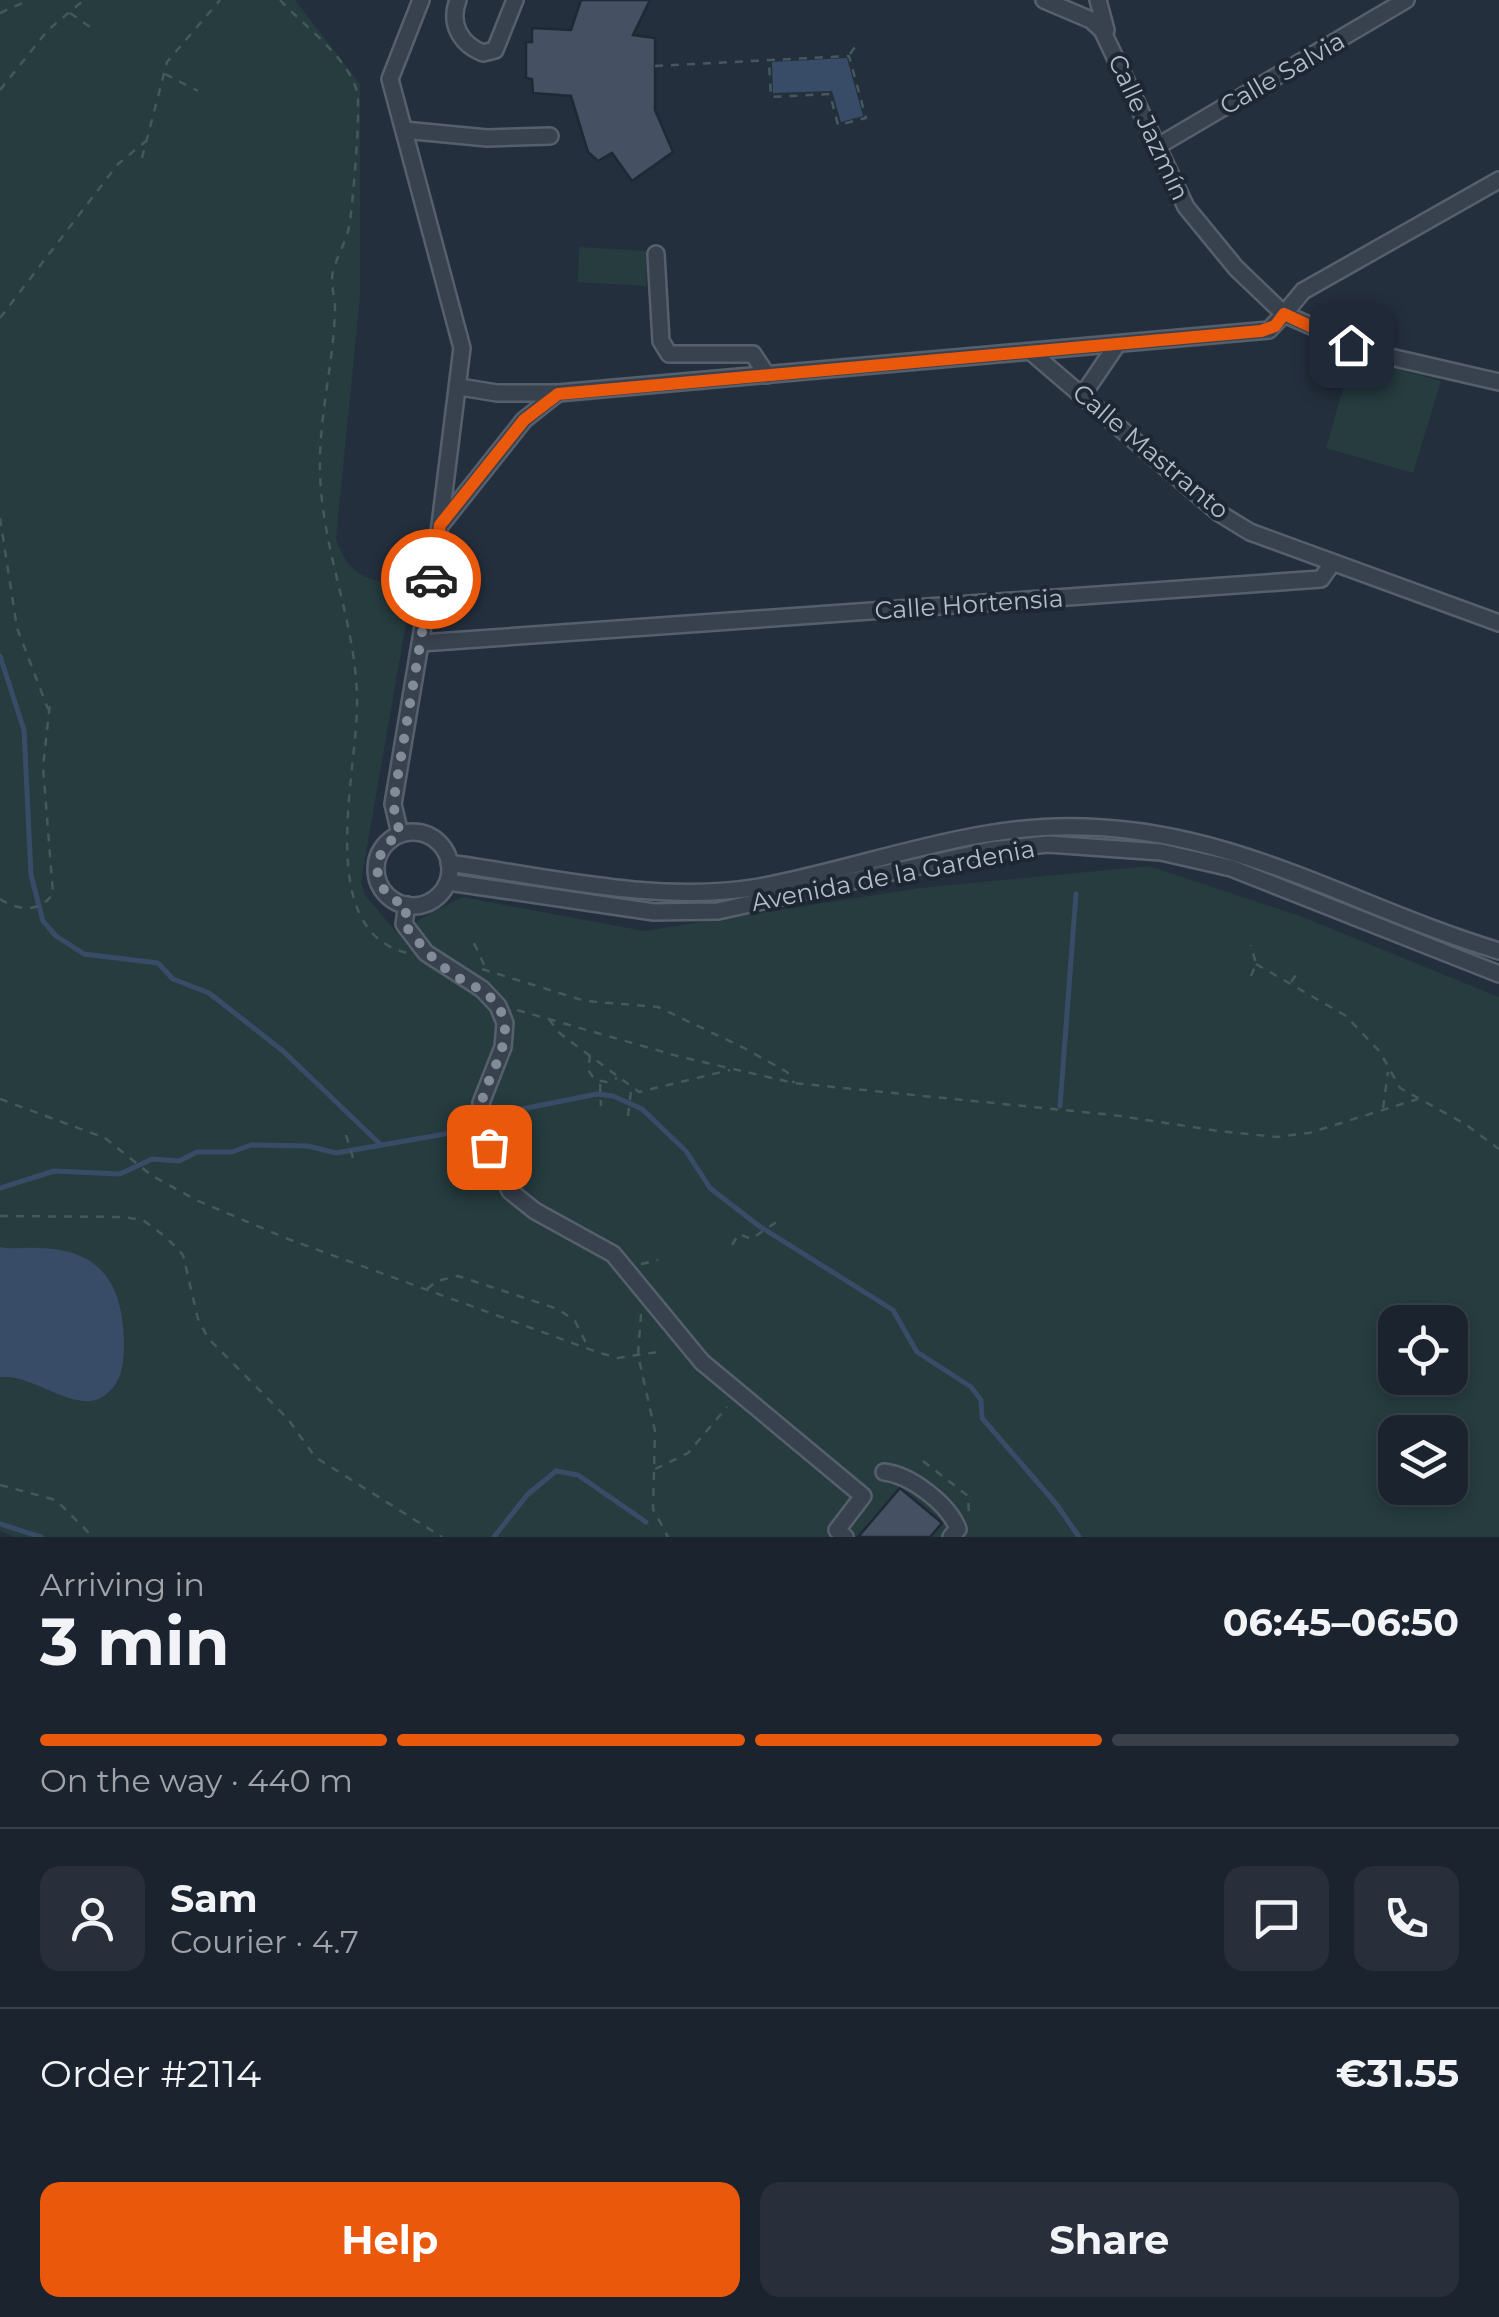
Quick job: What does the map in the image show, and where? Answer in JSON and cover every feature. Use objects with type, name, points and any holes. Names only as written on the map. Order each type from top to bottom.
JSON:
[{"type":"street","points":[[400,834],[393,804],[440,525],[462,348],[390,79],[420,0]]},
{"type":"street","points":[[458,0],[454,10],[459,35],[483,53],[495,50],[515,0]]},
{"type":"street","name":"Calle Jazmín","points":[[1044,0],[1100,27],[1178,195],[1201,230],[1284,314]]},
{"type":"street","points":[[1078,0],[1086,18]]},
{"type":"street","points":[[1098,0],[1110,44]]},
{"type":"street","name":"Calle Salvia","points":[[1158,146],[1406,0]]},
{"type":"street","points":[[404,130],[488,138],[550,136]]},
{"type":"street","points":[[460,387],[497,393],[558,394],[1269,330],[1302,291],[1499,180]]},
{"type":"street","points":[[656,254],[662,341],[669,354],[753,354],[767,375]]},
{"type":"street","points":[[1284,314],[1372,353],[1499,382]]},
{"type":"street","points":[[1084,393],[1116,346]]},
{"type":"street","name":"Calle Mastranto","points":[[1031,352],[1220,512],[1277,546],[1331,565]]},
{"type":"street","points":[[440,525],[524,420],[558,394]]},
{"type":"street","points":[[1331,565],[1499,623]]},
{"type":"street","name":"Calle Hortensia","points":[[420,643],[1322,579],[1331,565]]},
{"type":"street","name":"Avenida de la Gardenia","points":[[449,862],[631,889],[694,892],[756,887],[989,834],[1090,826],[1164,834],[1251,855],[1499,950]]},
{"type":"street","points":[[412,832],[434,838],[449,862],[448,882],[431,901],[407,906],[386,894],[376,872],[382,849],[400,834],[412,832]]},
{"type":"street","name":"Avenida de la Gardenia","points":[[448,882],[654,912],[718,910],[991,850],[1048,844],[1125,850],[1230,868],[1499,974]]},
{"type":"street","points":[[407,906],[404,924],[426,953],[455,976],[482,989],[506,1023],[503,1047],[481,1104],[483,1130],[510,1191],[535,1212],[613,1254],[634,1276],[663,1319],[737,1395],[863,1496],[837,1530],[846,1537]]},
{"type":"street","points":[[1459,960],[1466,940]]},
{"type":"street","points":[[884,1472],[903,1474],[954,1517],[954,1533]]},
{"type":"path","points":[[0,13],[29,0]]},
{"type":"path","points":[[0,90],[28,52],[84,0]]},
{"type":"path","points":[[142,158],[173,52],[220,0]]},
{"type":"path","points":[[69,12],[90,27]]},
{"type":"path","points":[[849,56],[858,43]]},
{"type":"path","points":[[849,56],[866,118],[838,125],[830,94],[772,97],[768,59],[849,56]]},
{"type":"path","points":[[655,66],[769,63]]},
{"type":"path","points":[[165,74],[198,91]]},
{"type":"path","points":[[0,318],[118,164],[146,142]]},
{"type":"path","points":[[0,518],[17,628],[49,710]]},
{"type":"path","points":[[0,899],[24,908],[47,902],[54,888],[43,788],[50,703]]},
{"type":"path","points":[[474,943],[486,970]]},
{"type":"path","points":[[1250,976],[1256,964],[1251,945]]},
{"type":"path","points":[[1256,964],[1365,1032],[1400,1088],[1465,1124],[1499,1149]]},
{"type":"path","points":[[1290,984],[1298,971]]},
{"type":"path","points":[[501,1012],[520,1010],[794,1083],[1114,1115],[1278,1136],[1332,1128],[1418,1099]]},
{"type":"path","points":[[548,1018],[558,1032],[592,1053],[631,1092]]},
{"type":"path","points":[[592,1053],[588,1070],[600,1084],[601,1106]]},
{"type":"path","points":[[631,1092],[665,1088],[732,1069]]},
{"type":"path","points":[[1382,1111],[1388,1070]]},
{"type":"path","points":[[600,1084],[618,1078]]},
{"type":"path","points":[[628,1116],[631,1092]]},
{"type":"path","points":[[0,1099],[105,1138],[176,1190],[288,1239],[618,1358],[664,1350]]},
{"type":"path","points":[[346,1136],[354,1161]]},
{"type":"path","points":[[0,1216],[143,1220],[183,1255],[198,1319],[208,1338],[288,1419],[316,1457],[442,1537]]},
{"type":"path","points":[[732,1245],[739,1234],[751,1239],[781,1219]]},
{"type":"path","points":[[634,1276],[642,1262],[658,1260]]},
{"type":"path","points":[[426,1290],[436,1281],[458,1276],[558,1309],[575,1321],[589,1349]]},
{"type":"path","points":[[640,1308],[643,1329],[638,1355],[655,1432],[653,1510],[668,1537]]},
{"type":"path","points":[[654,1470],[688,1453],[737,1395]]},
{"type":"path","points":[[923,1460],[968,1496],[970,1515],[954,1533]]},
{"type":"path","points":[[0,1485],[56,1500],[93,1537]]},
{"type":"green space","points":[[0,0],[295,0],[360,84],[360,296],[336,539],[356,571],[374,580],[412,588],[361,882],[365,895],[396,932],[462,897],[644,931],[920,888],[1149,866],[1300,916],[1499,997],[1499,1537],[14,1537],[0,1531]]},
{"type":"green space","points":[[579,247],[648,251],[646,286],[578,282]]},
{"type":"green space","points":[[1352,357],[1441,381],[1413,473],[1326,448]]},
{"type":"water","points":[[847,58],[863,116],[841,122],[832,91],[773,93],[772,62]]},
{"type":"water","points":[[0,1247],[60,1250],[93,1263],[105,1274],[119,1304],[124,1351],[118,1380],[109,1392],[91,1401],[79,1401],[26,1381],[0,1377]]},
{"type":"building","points":[[581,0],[650,0],[633,35],[655,38],[655,110],[673,152],[632,181],[612,153],[598,161],[588,152],[571,96],[533,93],[532,79],[526,78],[526,42],[532,42],[532,28],[571,30]]},
{"type":"building","points":[[900,1488],[942,1523],[930,1537],[858,1537]]},
{"type":"waterway","points":[[0,656],[24,730],[31,875],[43,921],[56,936],[84,954],[158,963],[173,979],[209,993],[283,1051],[381,1145]]},
{"type":"waterway","points":[[1060,1106],[1076,894]]},
{"type":"waterway","points":[[0,1188],[54,1171],[120,1174],[152,1159],[179,1161],[197,1152],[232,1152],[251,1145],[308,1146],[336,1153],[445,1134],[464,1121],[532,1107],[597,1094],[613,1096],[642,1109],[686,1151],[710,1188],[759,1226],[893,1310],[917,1352],[971,1387],[981,1400],[982,1418],[1057,1505],[1079,1537]]},
{"type":"waterway","points":[[494,1537],[527,1495],[556,1471],[578,1475],[646,1522]]},
{"type":"waterway","points":[[0,1524],[41,1537]]},
{"type":"way so far","points":[[431,579],[393,804],[400,834],[382,849],[376,872],[386,894],[407,906],[404,924],[426,953],[455,976],[482,989],[498,1006],[506,1023],[503,1047],[481,1104],[489,1147]]},
{"type":"route","points":[[431,579],[440,525],[524,420],[558,394],[1261,331],[1275,326],[1284,314],[1351,345]]}]
